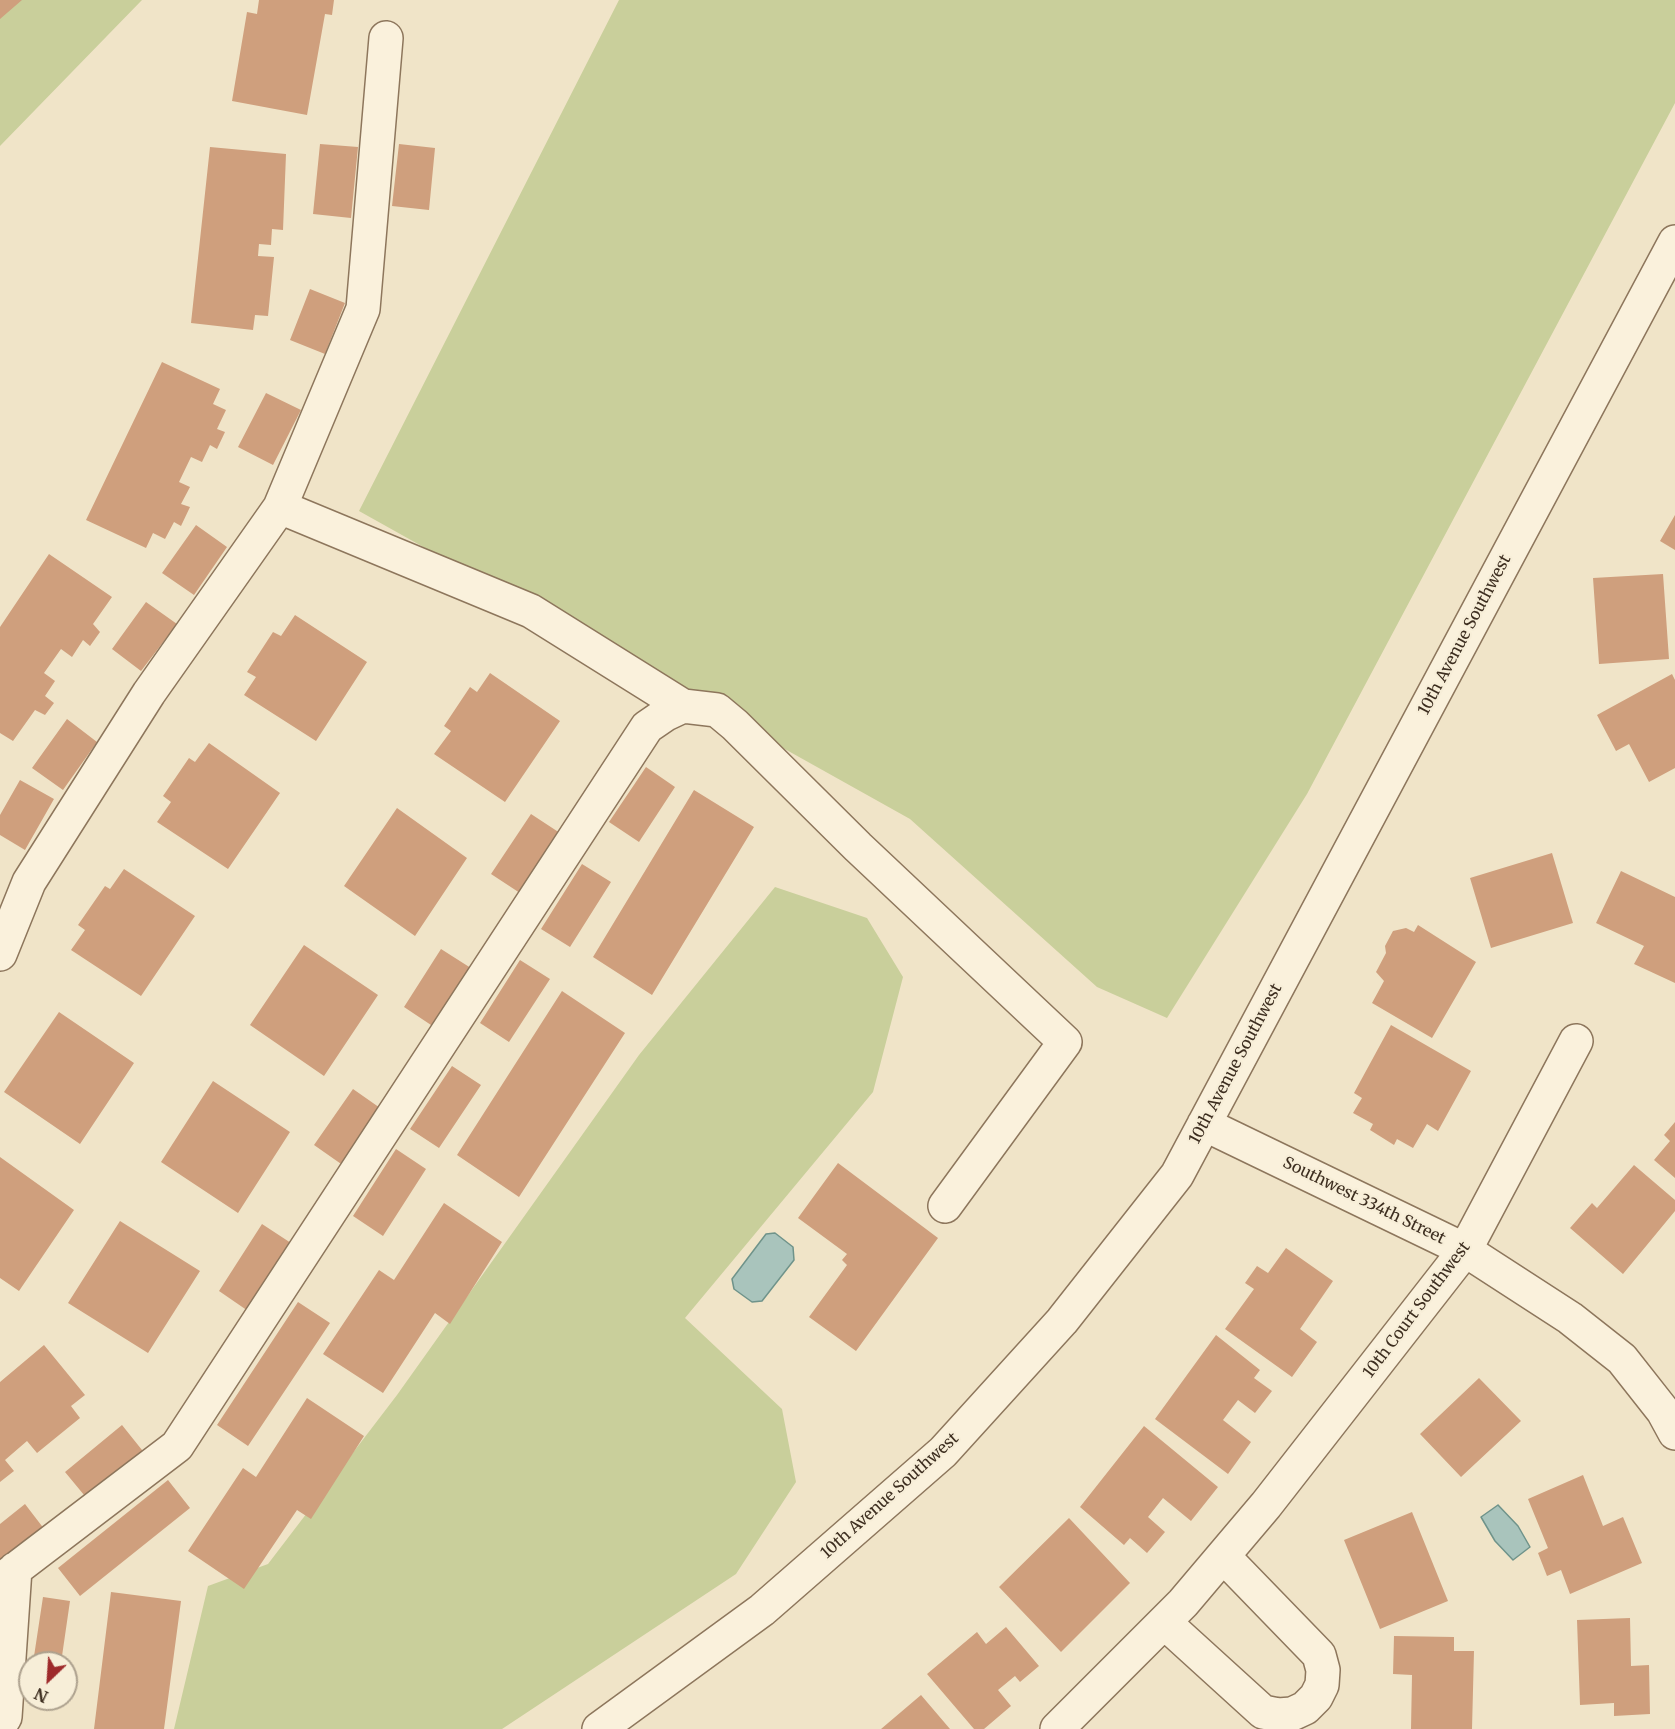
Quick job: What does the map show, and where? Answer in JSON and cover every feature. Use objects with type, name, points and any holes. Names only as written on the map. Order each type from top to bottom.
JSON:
[{"type":"street","points":[[0,954],[29,882],[149,693],[280,507],[363,309],[386,38]]},
{"type":"street","name":"10th Avenue Southwest","points":[[598,1729],[762,1610],[943,1452],[1062,1321],[1178,1175],[1675,242]]},
{"type":"street","points":[[280,507],[531,611],[683,706],[717,710],[1065,1042],[945,1206]]},
{"type":"street","points":[[0,1725],[5,1717],[8,1575],[177,1446],[648,727],[666,714],[683,706]]},
{"type":"street","name":"10th Court Southwest","points":[[1057,1729],[1164,1622],[1223,1556],[1274,1496],[1466,1250],[1576,1041]]},
{"type":"street","name":"Southwest 334th Street","points":[[1204,1124],[1466,1250],[1570,1318],[1622,1359],[1663,1411],[1675,1433]]},
{"type":"street","points":[[1164,1622],[1263,1712],[1278,1715],[1292,1714],[1305,1708],[1316,1697],[1322,1685],[1323,1670],[1319,1656],[1311,1644],[1223,1556]]},
{"type":"green space","points":[[18,0],[142,0],[0,146],[0,15]]},
{"type":"green space","points":[[619,0],[1675,0],[1675,103],[1307,794],[1167,1018],[1097,987],[910,819],[359,511]]},
{"type":"green space","points":[[775,887],[867,918],[903,977],[873,1092],[685,1318],[782,1409],[796,1482],[736,1574],[502,1729],[174,1729],[208,1586],[268,1564],[397,1395],[639,1055]]},
{"type":"water","points":[[775,1233],[793,1247],[794,1260],[762,1301],[752,1302],[734,1289],[732,1279],[766,1234]]},
{"type":"water","points":[[1498,1505],[1518,1526],[1530,1547],[1513,1560],[1495,1541],[1481,1517]]},
{"type":"building","points":[[0,0],[22,0],[0,19]]},
{"type":"building","points":[[259,0],[334,0],[332,15],[325,14],[307,115],[232,101],[247,12],[257,14]]},
{"type":"building","points":[[320,144],[358,147],[351,218],[313,214]]},
{"type":"building","points":[[399,144],[435,148],[429,210],[392,206]]},
{"type":"building","points":[[210,147],[286,154],[283,230],[272,229],[271,245],[259,244],[258,256],[274,257],[268,316],[255,315],[253,330],[191,323]]},
{"type":"building","points":[[310,289],[345,303],[325,354],[290,340]]},
{"type":"building","points":[[162,362],[220,389],[213,404],[226,410],[217,429],[225,432],[217,449],[210,445],[202,462],[191,457],[179,482],[190,487],[181,504],[190,507],[181,526],[174,522],[165,539],[153,533],[146,548],[86,520]]},
{"type":"building","points":[[266,393],[301,410],[273,465],[238,447]]},
{"type":"building","points":[[1675,515],[1675,550],[1660,541]]},
{"type":"building","points":[[196,525],[227,547],[194,595],[162,573]]},
{"type":"building","points":[[49,554],[112,597],[93,624],[100,632],[90,646],[83,640],[72,657],[61,649],[44,673],[55,681],[45,696],[54,703],[45,715],[35,710],[13,741],[0,733],[0,627]]},
{"type":"building","points":[[1663,574],[1669,659],[1599,664],[1593,578]]},
{"type":"building","points":[[146,602],[177,624],[141,671],[112,649]]},
{"type":"building","points":[[295,615],[367,662],[316,741],[244,695],[256,677],[247,672],[273,632],[281,636]]},
{"type":"building","points":[[490,673],[560,721],[505,802],[434,754],[451,731],[444,726],[470,687],[477,692]]},
{"type":"building","points":[[1672,674],[1675,680],[1675,768],[1649,782],[1629,744],[1616,751],[1597,715]]},
{"type":"building","points":[[67,719],[97,742],[63,790],[32,768]]},
{"type":"building","points":[[209,743],[280,793],[228,869],[157,822],[171,802],[163,796],[189,758],[195,762]]},
{"type":"building","points":[[646,767],[675,787],[639,842],[609,822]]},
{"type":"building","points":[[20,780],[54,799],[25,850],[0,835],[0,815]]},
{"type":"building","points":[[694,790],[754,827],[652,995],[593,957]]},
{"type":"building","points":[[397,808],[467,858],[415,936],[344,886]]},
{"type":"building","points":[[531,814],[563,835],[523,895],[491,874]]},
{"type":"building","points":[[1552,853],[1573,923],[1491,948],[1470,878]]},
{"type":"building","points":[[582,864],[611,882],[570,947],[541,929]]},
{"type":"building","points":[[124,869],[195,916],[141,996],[71,950],[85,930],[78,925],[105,886],[110,889]]},
{"type":"building","points":[[1621,871],[1675,897],[1675,983],[1634,964],[1644,946],[1596,923]]},
{"type":"building","points":[[1418,925],[1476,962],[1432,1038],[1372,1003],[1384,981],[1376,972],[1386,953],[1385,946],[1393,931],[1406,928],[1414,932]]},
{"type":"building","points":[[304,945],[378,995],[324,1076],[250,1025]]},
{"type":"building","points":[[441,949],[474,970],[437,1029],[404,1007]]},
{"type":"building","points":[[520,960],[550,979],[509,1042],[480,1023]]},
{"type":"building","points":[[562,991],[625,1033],[519,1197],[457,1155]]},
{"type":"building","points":[[59,1012],[134,1063],[80,1144],[4,1092]]},
{"type":"building","points":[[1391,1025],[1471,1071],[1438,1131],[1427,1124],[1413,1148],[1397,1139],[1394,1145],[1370,1130],[1373,1124],[1353,1113],[1362,1098],[1354,1093]]},
{"type":"building","points":[[452,1066],[481,1085],[439,1148],[410,1129]]},
{"type":"building","points":[[213,1081],[290,1132],[238,1213],[161,1162]]},
{"type":"building","points":[[353,1089],[383,1110],[344,1166],[314,1145]]},
{"type":"building","points":[[1675,1122],[1675,1178],[1654,1160],[1670,1141],[1664,1135]]},
{"type":"building","points":[[396,1149],[426,1169],[383,1236],[353,1216]]},
{"type":"building","points":[[0,1157],[74,1210],[19,1291],[0,1278]]},
{"type":"building","points":[[838,1163],[938,1238],[856,1351],[809,1317],[847,1265],[842,1260],[847,1254],[798,1218]]},
{"type":"building","points":[[1634,1165],[1675,1200],[1675,1211],[1623,1274],[1570,1228],[1592,1203],[1597,1208]]},
{"type":"building","points":[[444,1203],[502,1242],[450,1324],[435,1313],[383,1393],[323,1354],[379,1270],[394,1280]]},
{"type":"building","points":[[120,1221],[200,1271],[148,1353],[68,1303]]},
{"type":"building","points":[[262,1224],[294,1245],[251,1313],[219,1291]]},
{"type":"building","points":[[1286,1248],[1333,1281],[1300,1329],[1317,1342],[1292,1377],[1225,1329],[1254,1289],[1245,1283],[1257,1266],[1268,1273]]},
{"type":"building","points":[[298,1302],[330,1323],[248,1446],[217,1425]]},
{"type":"building","points":[[1216,1335],[1260,1370],[1254,1378],[1272,1391],[1255,1413],[1238,1400],[1223,1420],[1251,1442],[1228,1474],[1155,1419]]},
{"type":"building","points":[[44,1345],[85,1395],[71,1406],[80,1418],[37,1453],[27,1441],[5,1460],[14,1471],[0,1482],[0,1382]]},
{"type":"building","points":[[1479,1378],[1521,1421],[1461,1477],[1420,1434]]},
{"type":"building","points":[[307,1398],[364,1436],[311,1519],[297,1510],[244,1589],[188,1551],[243,1468],[256,1477]]},
{"type":"building","points":[[122,1425],[146,1455],[89,1501],[65,1472]]},
{"type":"building","points":[[1144,1426],[1218,1487],[1191,1521],[1163,1498],[1148,1517],[1165,1532],[1147,1553],[1130,1538],[1124,1545],[1080,1507]]},
{"type":"building","points":[[1583,1475],[1603,1526],[1623,1517],[1642,1563],[1570,1594],[1561,1570],[1547,1576],[1538,1553],[1548,1548],[1528,1499]]},
{"type":"building","points":[[168,1480],[190,1508],[80,1596],[58,1568]]},
{"type":"building","points":[[25,1504],[48,1534],[0,1571],[0,1524]]},
{"type":"building","points":[[1412,1512],[1448,1601],[1380,1629],[1344,1540]]},
{"type":"building","points":[[1069,1518],[1130,1583],[1061,1652],[999,1587]]},
{"type":"building","points":[[111,1592],[181,1601],[164,1729],[94,1729]]},
{"type":"building","points":[[43,1597],[70,1601],[63,1651],[35,1651]]},
{"type":"building","points":[[1630,1618],[1631,1666],[1649,1665],[1650,1714],[1614,1716],[1614,1703],[1580,1705],[1577,1620]]},
{"type":"building","points":[[1006,1627],[1039,1666],[1020,1682],[1015,1676],[998,1690],[1011,1706],[984,1729],[974,1729],[927,1674],[977,1632],[986,1644]]},
{"type":"building","points":[[1394,1636],[1454,1637],[1454,1651],[1474,1651],[1472,1729],[1411,1729],[1412,1675],[1393,1674]]},
{"type":"building","points":[[921,1695],[950,1729],[881,1729]]}]
